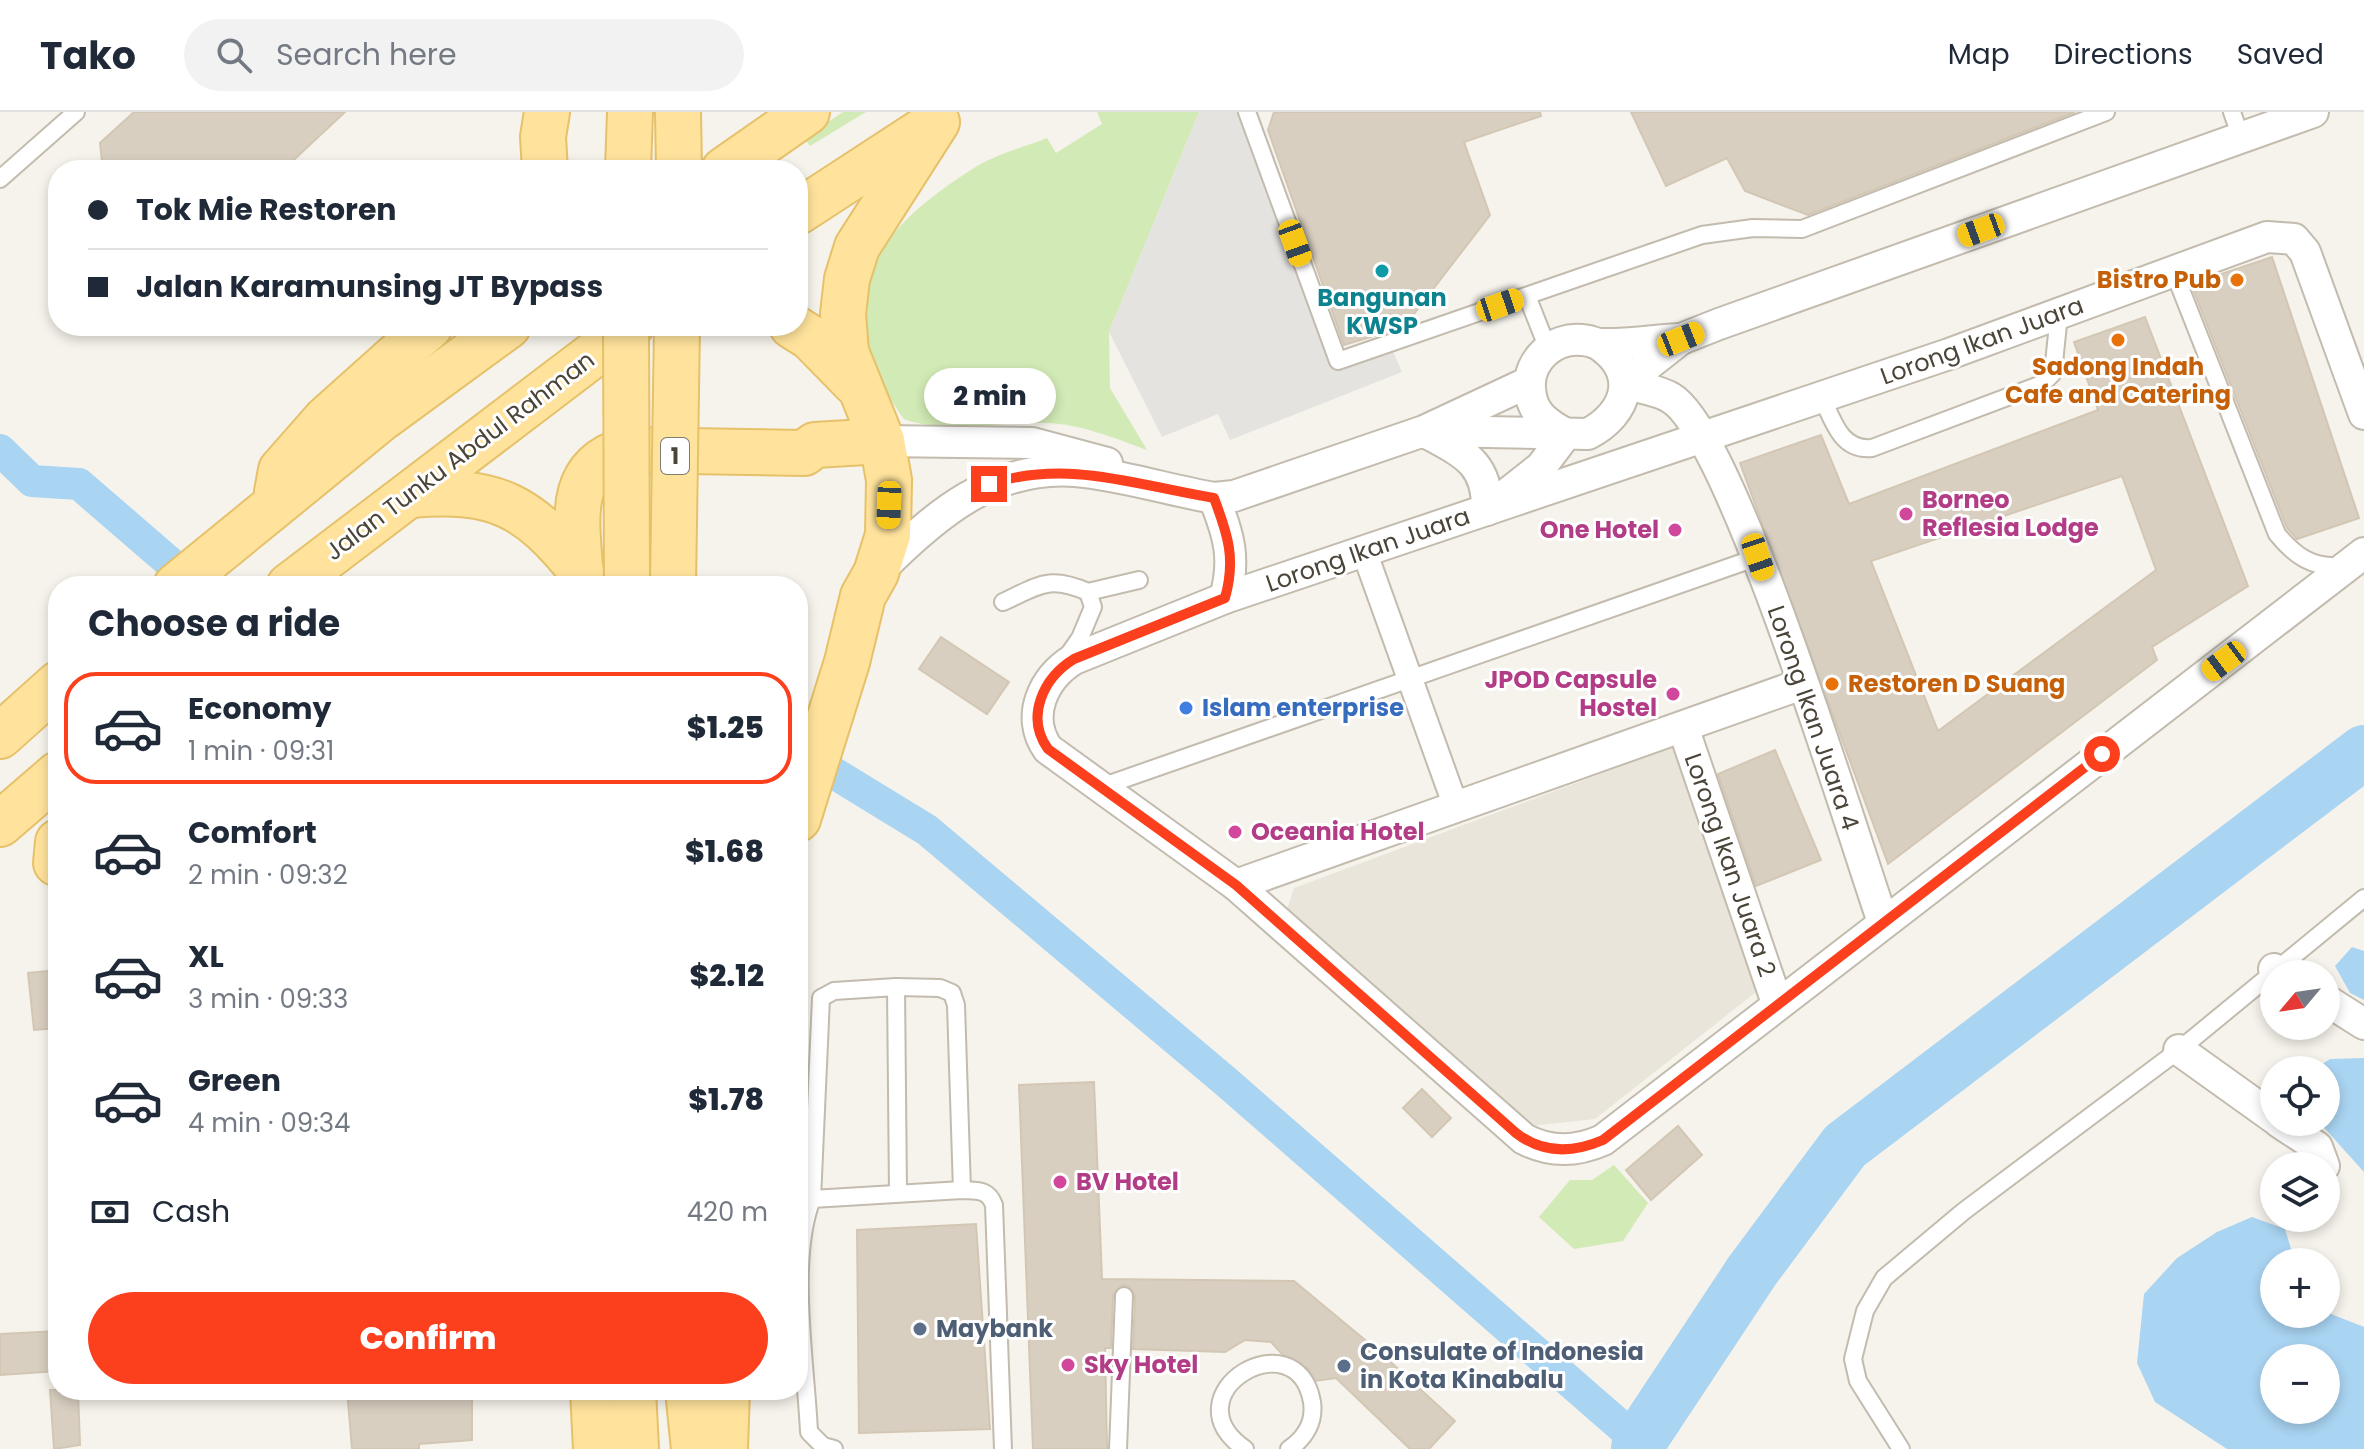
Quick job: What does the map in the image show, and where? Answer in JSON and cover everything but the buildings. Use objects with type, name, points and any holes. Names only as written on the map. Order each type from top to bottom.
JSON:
[{"type":"main road","points":[[628,160],[630,112]]},
{"type":"main road","points":[[678,112],[679,160]]},
{"type":"main road","points":[[738,160],[807,112]]},
{"type":"main road","points":[[808,206],[945,117]]},
{"type":"main road","points":[[808,787],[847,662],[863,596],[876,573],[888,535],[889,505],[882,441],[846,352],[843,314],[847,279],[857,247],[945,117]]},
{"type":"main road","points":[[275,507],[281,470],[325,420],[419,336]]},
{"type":"main road","points":[[188,576],[382,418],[494,336]]},
{"type":"main road","name":"Jalan Tunku Abdul Rahman","points":[[302,576],[616,336]]},
{"type":"main road","name":"1","points":[[627,576],[629,336]]},
{"type":"main road","name":"1","points":[[673,576],[677,336]]},
{"type":"main road","points":[[808,336],[859,387]]},
{"type":"main road","points":[[581,576],[578,496],[592,466],[608,455],[625,450],[804,453],[815,445],[882,441]]},
{"type":"main road","points":[[804,453],[812,462],[847,468],[889,505]]},
{"type":"main road","points":[[411,495],[462,493],[523,510],[553,536],[580,576]]},
{"type":"main road","points":[[0,694],[48,676]]},
{"type":"main road","points":[[0,736],[48,693]]},
{"type":"main road","points":[[0,824],[48,783]]},
{"type":"main road","points":[[594,1400],[596,1449]]},
{"type":"main road","points":[[634,1400],[636,1449]]},
{"type":"main road","points":[[689,1400],[694,1449]]},
{"type":"main road","points":[[725,1449],[727,1400]]},
{"type":"street","points":[[1625,383],[1681,339],[2236,125],[2313,112]]},
{"type":"street","name":"Lorong Ikan Juara","points":[[1058,669],[1074,659],[1225,598],[1822,397],[2267,237],[2294,239],[2313,266],[2364,414]]},
{"type":"street","points":[[1566,434],[1547,424],[1536,412],[1529,382],[1536,362],[1548,349],[1564,341],[1581,339],[1598,344],[1681,339]]},
{"type":"street","points":[[1424,431],[1588,434],[1608,423],[1621,405],[1625,383],[1615,357],[1598,344]]},
{"type":"street","points":[[876,573],[937,516],[989,484],[1011,477],[1074,471],[1206,497],[1234,496],[1424,431],[1529,382]]},
{"type":"street","name":"Lorong Ikan Juara 4","points":[[1625,383],[1671,398],[1702,437],[1720,472],[1758,557],[1883,922]]},
{"type":"street","points":[[1424,431],[1463,454],[1478,469],[1487,485],[1487,510]]},
{"type":"street","points":[[1487,510],[1541,467],[1566,434]]},
{"type":"street","points":[[882,441],[1032,443],[1061,448],[1206,497],[1227,532],[1232,572],[1225,598]]},
{"type":"street","points":[[1364,551],[1456,807]]},
{"type":"street","points":[[1058,669],[1038,705],[1036,728],[1048,749],[1236,885],[1516,1133],[1541,1148],[1585,1148],[1603,1140],[2356,560]]},
{"type":"street","points":[[1236,885],[1362,843],[1802,684]]},
{"type":"street","name":"Lorong Ikan Juara 2","points":[[1683,727],[1777,1003]]},
{"type":"street","points":[[2340,1009],[2364,1024]]},
{"type":"street","points":[[2179,1050],[2260,1108]]},
{"type":"street","points":[[2300,1136],[2317,1147],[2319,1152]]},
{"type":"lane","points":[[0,179],[76,112]]},
{"type":"lane","points":[[1247,112],[1338,361],[1702,235],[1753,228],[1802,229],[2106,112]]},
{"type":"lane","points":[[2174,272],[2277,534],[2291,551],[2307,562],[2327,567],[2356,560]]},
{"type":"lane","points":[[1527,296],[1548,349]]},
{"type":"lane","points":[[1822,397],[1840,436],[1860,449],[1872,448],[2042,384],[2053,373],[2059,314]]},
{"type":"lane","points":[[1101,787],[1758,557]]},
{"type":"lane","points":[[1003,602],[1040,585],[1062,581],[1088,592],[1139,580]]},
{"type":"lane","points":[[1058,669],[1080,638],[1093,607],[1088,592]]},
{"type":"lane","points":[[2291,960],[2364,898]]},
{"type":"lane","points":[[1901,1449],[1858,1381],[1853,1359],[1865,1311],[1884,1278],[1964,1211],[2260,985]]},
{"type":"lane","points":[[896,987],[898,1192]]},
{"type":"lane","points":[[808,1209],[812,1199],[821,998],[834,991],[896,987],[940,988],[952,993],[956,1005],[962,1190]]},
{"type":"lane","points":[[812,1199],[962,1190],[983,1191],[990,1195],[994,1205],[1003,1449]]},
{"type":"lane","points":[[1118,1449],[1124,1296]]},
{"type":"lane","points":[[1245,1449],[1226,1430],[1222,1399],[1227,1385],[1238,1374],[1251,1366],[1267,1363],[1295,1373],[1311,1398],[1309,1426],[1289,1449]]},
{"type":"lane","points":[[807,1400],[809,1432],[823,1446],[834,1449]]},
{"type":"shaded area","points":[[1199,112],[1258,112],[1345,359],[1390,344],[1402,372],[1230,440],[1218,414],[1162,437],[1109,332]]},
{"type":"shaded area","points":[[1673,747],[1760,989],[1595,1119],[1530,1126],[1287,909],[1294,888]]},
{"type":"green space","points":[[843,112],[866,112],[810,146],[804,138]]},
{"type":"green space","points":[[1097,112],[1199,112],[1109,332],[1110,388],[1147,450],[1097,432],[1059,424],[936,426],[904,419],[879,377],[866,340],[863,305],[870,273],[886,244],[910,216],[941,190],[979,165],[1047,138],[1056,153],[1102,124]]},
{"type":"green space","points":[[1614,1165],[1648,1203],[1623,1241],[1574,1249],[1539,1217],[1570,1180],[1592,1180]]},
{"type":"water","points":[[2352,947],[2364,951],[2364,1000],[2350,993],[2340,975],[2340,960]]},
{"type":"water","points":[[2364,1058],[2364,1172],[2332,1136],[2340,1136],[2340,1059]]},
{"type":"water","points":[[2252,1217],[2260,1220],[2260,1232],[2286,1232],[2291,1248],[2260,1248],[2260,1328],[2340,1328],[2340,1318],[2364,1327],[2364,1449],[2227,1449],[2155,1402],[2137,1363],[2144,1294],[2177,1258],[2217,1232]]},
{"type":"waterway","points":[[0,450],[32,481],[79,484],[185,576]]},
{"type":"waterway","points":[[1638,1449],[1639,1442],[1752,1271],[1845,1146],[2364,752]]},
{"type":"waterway","points":[[808,757],[927,830],[1224,1080],[1639,1442]]},
{"type":"place","name":"Bangunan KWSP","points":[[1382,271]]},
{"type":"place","name":"Bistro Pub","points":[[2237,280]]},
{"type":"place","name":"Sadong Indah Cafe and Catering","points":[[2118,340]]},
{"type":"place","name":"Borneo Reflesia Lodge","points":[[1906,514]]},
{"type":"place","name":"One Hotel","points":[[1675,530]]},
{"type":"place","name":"Restoren D Suang","points":[[1832,684]]},
{"type":"place","name":"JPOD Capsule Hostel","points":[[1673,694]]},
{"type":"place","name":"Islam enterprise","points":[[1186,708]]},
{"type":"place","name":"Oceania Hotel","points":[[1235,832]]},
{"type":"place","name":"BV Hotel","points":[[1060,1182]]},
{"type":"place","name":"Maybank","points":[[920,1329]]},
{"type":"place","name":"Sky Hotel","points":[[1068,1365]]},
{"type":"place","name":"Consulate of Indonesia in Kota Kinabalu","points":[[1344,1366]]},
{"type":"route","points":[[989,484],[1011,477],[1074,471],[1214,498],[1227,532],[1232,572],[1225,598],[1074,659],[1058,669],[1038,705],[1036,728],[1041,739],[1048,749],[1236,885],[1516,1133],[1541,1148],[1585,1148],[1603,1140],[2102,754]]}]
